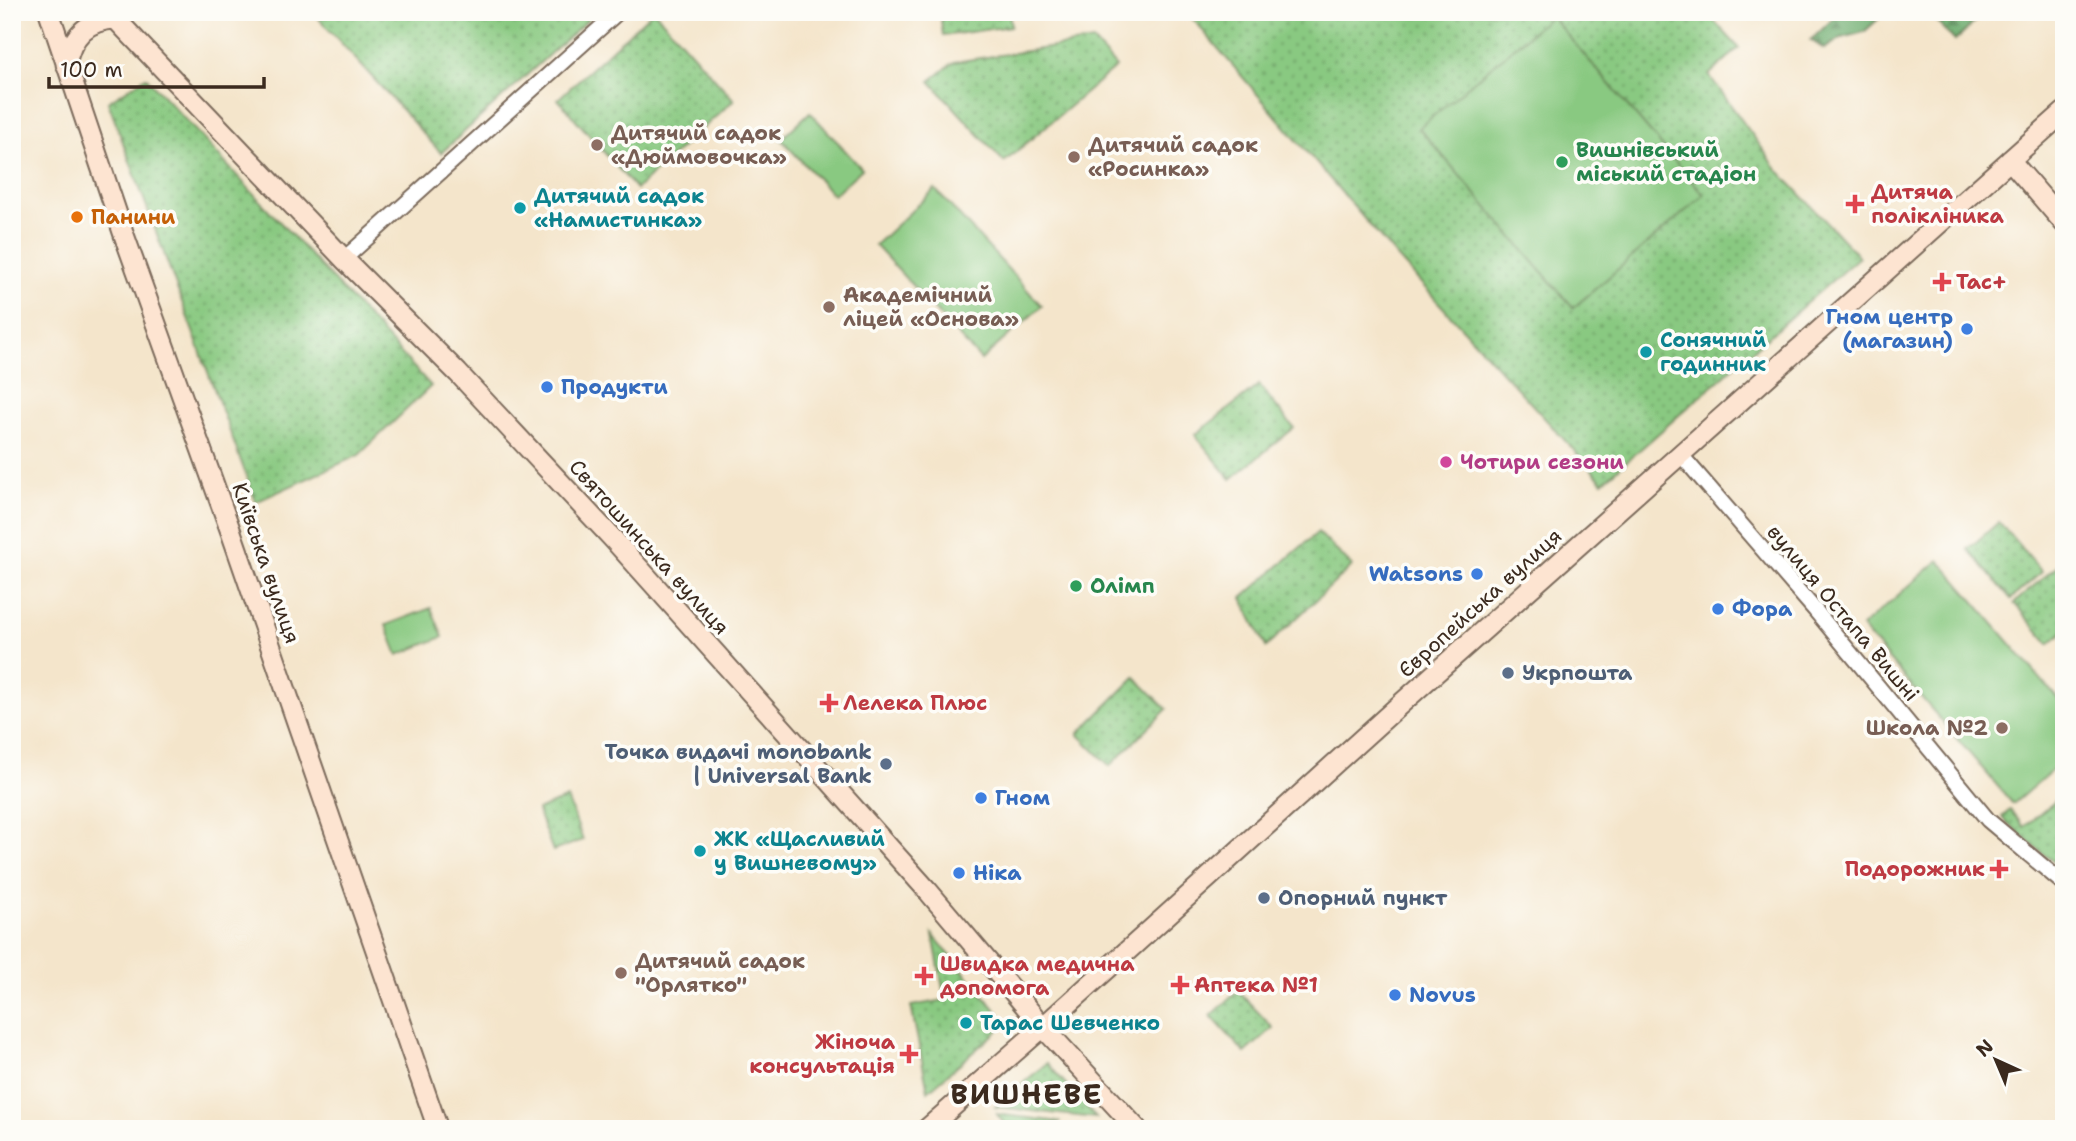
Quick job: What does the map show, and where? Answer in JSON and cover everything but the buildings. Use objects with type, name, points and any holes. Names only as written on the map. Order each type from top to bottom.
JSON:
[{"type":"street","name":"Київська вулиця","points":[[49,12],[438,1129]]},
{"type":"street","points":[[345,259],[618,12]]},
{"type":"street","points":[[66,64],[76,35],[94,22],[113,16]]},
{"type":"street","name":"Святошинська вулиця","points":[[113,16],[458,373],[614,540],[804,756],[928,891],[1043,1027],[1137,1129]]},
{"type":"street","name":"Європейська вулиця","points":[[927,1129],[2064,112]]},
{"type":"street","points":[[2010,160],[2064,223]]},
{"type":"street","name":"вулиця Остапа Вишні","points":[[1681,455],[1815,610],[1989,820],[2064,884]]},
{"type":"green space","points":[[313,12],[596,12],[441,153]]},
{"type":"green space","points":[[655,12],[734,100],[636,189],[558,99]]},
{"type":"green space","points":[[940,12],[1009,12],[1011,26],[943,36]]},
{"type":"green space","points":[[1194,12],[1706,12],[1739,48],[1709,75],[1777,169],[1859,257],[1603,482],[1397,257],[1191,17]]},
{"type":"green space","points":[[1840,12],[1886,12],[1864,32],[1842,38],[1824,49],[1811,40]]},
{"type":"green space","points":[[1927,12],[1974,12],[1979,18],[1955,41]]},
{"type":"green space","name":"Вишнівський міський стадіон","points":[[1551,16],[1704,195],[1573,308],[1419,128]]},
{"type":"green space","points":[[1093,41],[1116,67],[1004,162],[930,81],[954,62]]},
{"type":"green space","points":[[146,77],[431,386],[359,455],[256,502],[108,102]]},
{"type":"green space","points":[[810,112],[862,169],[833,195],[781,139]]},
{"type":"green space","points":[[935,189],[1042,306],[981,360],[875,245]]},
{"type":"green space","points":[[1259,385],[1294,428],[1231,479],[1195,435]]},
{"type":"green space","points":[[1999,522],[2042,572],[2011,599],[1968,549]]},
{"type":"green space","points":[[1318,532],[1352,566],[1266,647],[1242,598]]},
{"type":"green space","name":"Школа №2","points":[[1939,560],[2064,706],[2064,760],[2013,804],[1861,627]]},
{"type":"green space","points":[[2064,560],[2064,631],[2049,644],[2014,603]]},
{"type":"green space","points":[[431,608],[443,637],[398,655],[386,625]]},
{"type":"green space","points":[[1135,677],[1167,709],[1110,766],[1078,734]]},
{"type":"green space","points":[[2064,794],[2064,870],[2002,817],[2010,810],[2024,827]]},
{"type":"green space","points":[[567,798],[583,840],[553,851],[537,810]]},
{"type":"green space","points":[[933,935],[1007,1023],[928,1091],[911,1006],[945,1000]]},
{"type":"green space","points":[[1238,991],[1273,1028],[1245,1053],[1211,1016]]},
{"type":"green space","points":[[1047,1063],[1096,1118],[995,1107]]},
{"type":"green space","points":[[997,1114],[1060,1122],[1050,1129],[1008,1129]]},
{"type":"place","name":"Дитячий садок «Дюймовочка»","points":[[597,145]]},
{"type":"place","name":"Дитячий садок «Росинка»","points":[[1074,157]]},
{"type":"place","name":"Вишнівський міський стадіон","points":[[1562,162]]},
{"type":"place","name":"Дитяча полікліника","points":[[1855,204]]},
{"type":"place","name":"Дитячий садок «Намистинка»","points":[[520,208]]},
{"type":"place","name":"Панини","points":[[77,217]]},
{"type":"place","name":"Тас+","points":[[1942,282]]},
{"type":"place","name":"Академічний ліцей «Основа»","points":[[829,307]]},
{"type":"place","name":"Гном центр (магазин)","points":[[1967,329]]},
{"type":"place","name":"Сонячний годинник","points":[[1646,352]]},
{"type":"place","name":"Продукти","points":[[547,387]]},
{"type":"place","name":"Чотири сезони","points":[[1446,462]]},
{"type":"place","name":"Watsons","points":[[1477,574]]},
{"type":"place","name":"Олімп","points":[[1076,586]]},
{"type":"place","name":"Фора","points":[[1718,609]]},
{"type":"place","name":"Укрпошта","points":[[1508,673]]},
{"type":"place","name":"Лелека Плюс","points":[[829,703]]},
{"type":"place","name":"Школа №2","points":[[2002,728]]},
{"type":"place","name":"Точка видачі monobank | Universal Bank","points":[[886,764]]},
{"type":"place","name":"Гном","points":[[981,798]]},
{"type":"place","name":"ЖК «Щасливий у Вишневому»","points":[[700,851]]},
{"type":"place","name":"Подорожник","points":[[1999,869]]},
{"type":"place","name":"Ніка","points":[[959,873]]},
{"type":"place","name":"Опорний пункт","points":[[1264,898]]},
{"type":"place","name":"Дитячий садок \"Орлятко\"","points":[[621,973]]},
{"type":"place","name":"Швидка медична допомога","points":[[924,976]]},
{"type":"place","name":"Аптека №1","points":[[1180,985]]},
{"type":"place","name":"Novus","points":[[1395,995]]},
{"type":"place","name":"Тарас Шевченко","points":[[966,1023]]},
{"type":"place","name":"Жіноча консультація","points":[[909,1054]]},
{"type":"district","name":"ВИШНЕВЕ","points":[[1027,1094]]}]
